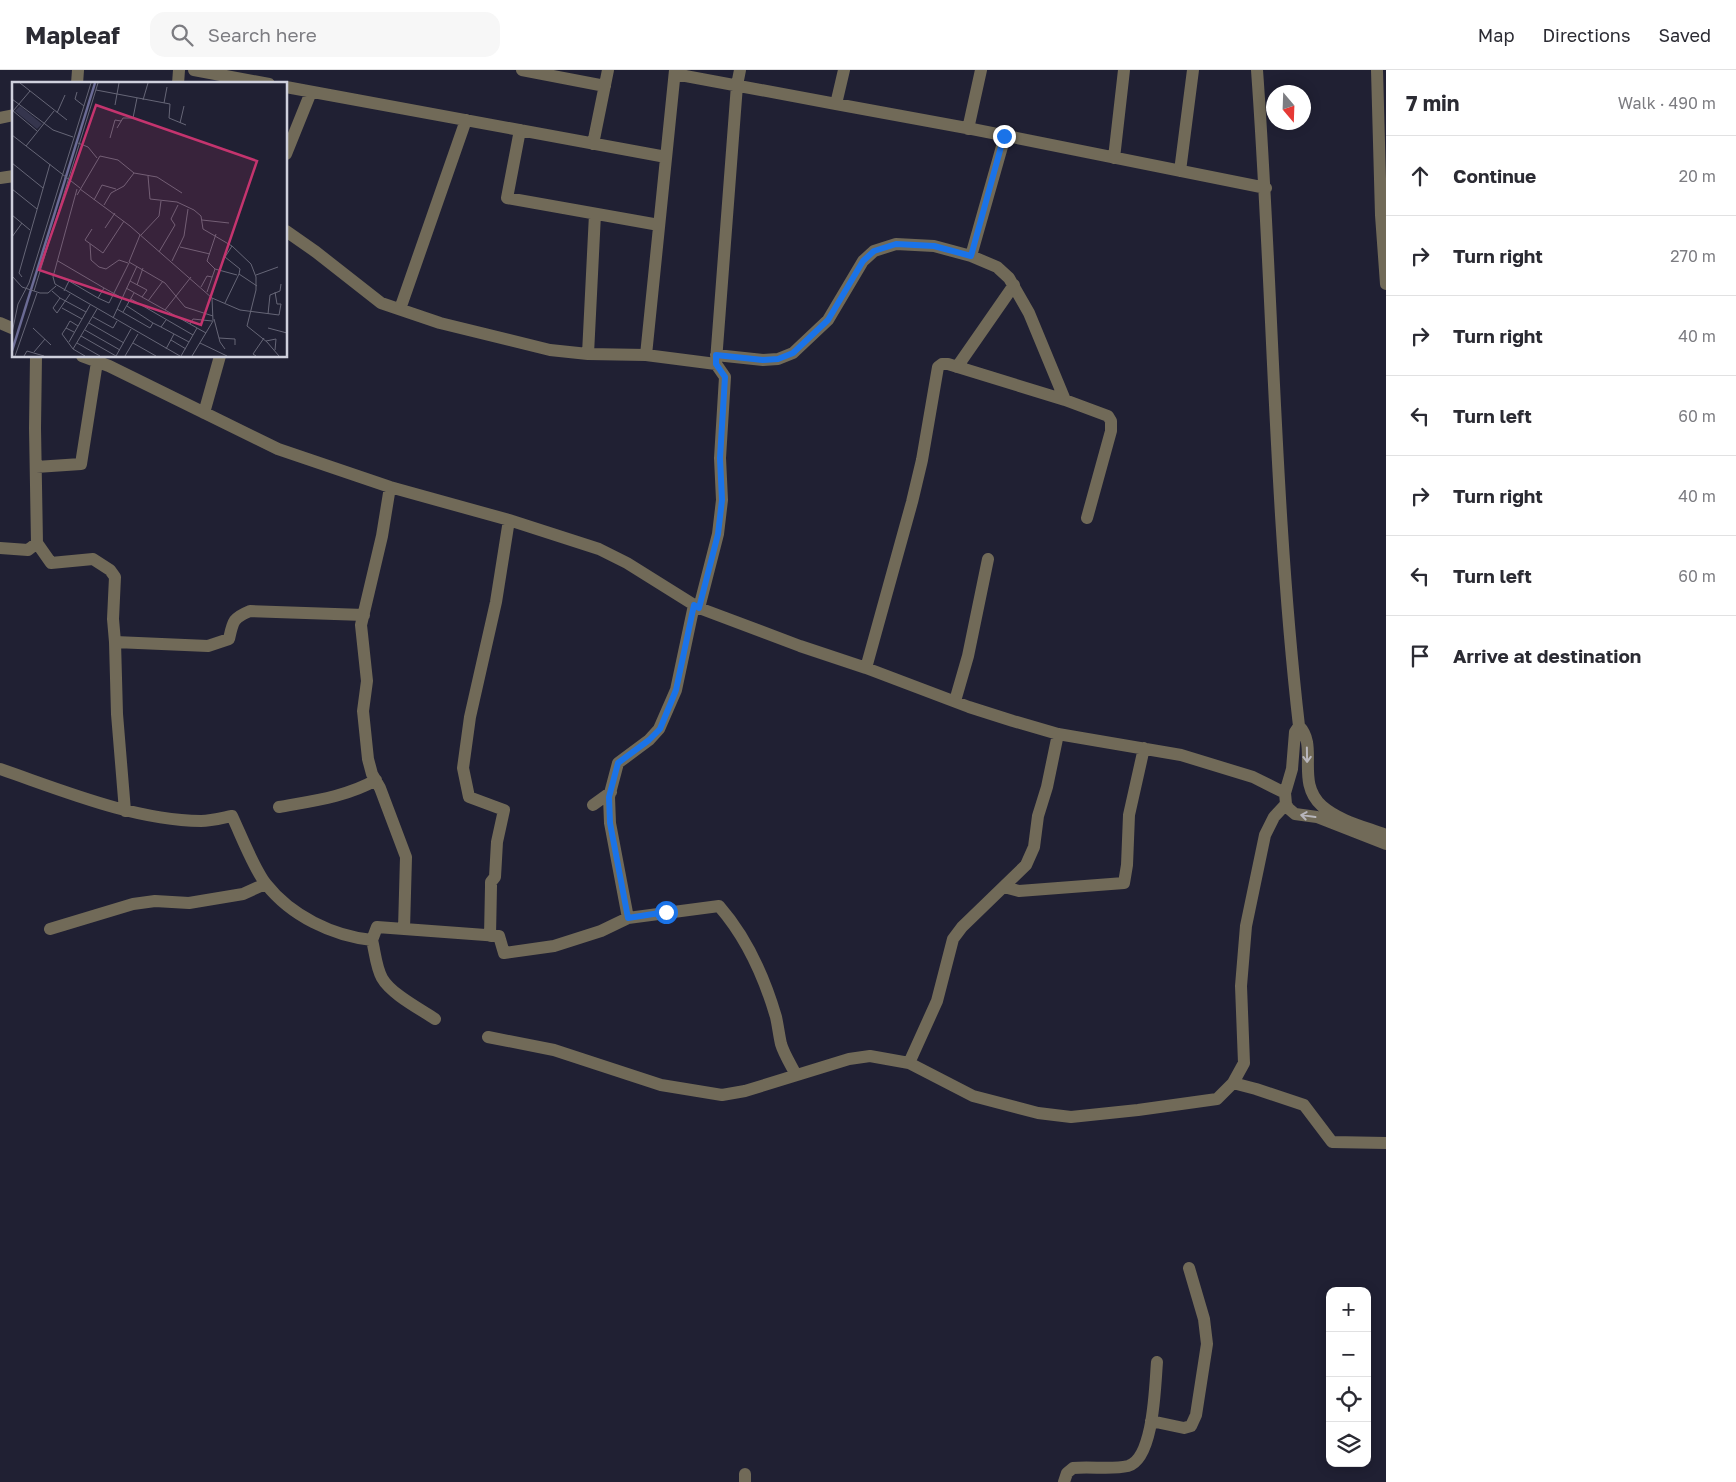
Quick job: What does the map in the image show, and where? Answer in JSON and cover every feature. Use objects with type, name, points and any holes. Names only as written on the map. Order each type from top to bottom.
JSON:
[{"type":"street","points":[[194,70],[258,82]]},
{"type":"street","points":[[522,70],[605,86]]},
{"type":"street","points":[[593,144],[608,70]]},
{"type":"street","points":[[628,918],[610,823],[609,797],[618,763],[649,740],[660,729],[676,690],[696,606],[718,534],[722,500],[720,458],[725,377],[716,359],[737,85],[740,70]]},
{"type":"street","points":[[836,104],[844,70]]},
{"type":"street","points":[[968,129],[982,70]]},
{"type":"street","points":[[1114,158],[1124,70]]},
{"type":"street","points":[[1180,171],[1193,70]]},
{"type":"street","points":[[1257,70],[1266,188],[1277,449],[1288,632],[1299,726],[1296,732],[1292,769],[1286,795]]},
{"type":"street","points":[[1377,70],[1381,215],[1386,284]]},
{"type":"street","points":[[646,355],[675,72],[1266,188]]},
{"type":"street","points":[[288,87],[666,157]]},
{"type":"street","points":[[288,149],[311,92]]},
{"type":"street","points":[[400,309],[466,120]]},
{"type":"street","points":[[520,130],[507,198],[659,225]]},
{"type":"street","points":[[971,256],[1004,136]]},
{"type":"street","points":[[588,354],[595,214]]},
{"type":"street","points":[[288,232],[381,303],[440,323],[550,350],[588,354],[763,360],[778,359],[793,353],[828,320],[863,261],[874,251],[896,244],[934,246],[971,256],[997,267],[1009,278],[1031,319],[1065,400]]},
{"type":"street","points":[[957,367],[1014,285]]},
{"type":"street","points":[[0,323],[12,328]]},
{"type":"street","points":[[36,358],[34,428],[38,543],[51,563],[93,559],[110,570],[115,577],[113,620],[116,642],[116,714],[126,811]]},
{"type":"street","points":[[87,358],[278,449],[390,487],[510,520],[599,549],[627,563],[696,606],[800,646],[866,668],[969,707],[1058,734],[1181,755],[1253,777],[1286,795],[1295,814],[1317,817],[1386,844]]},
{"type":"street","points":[[204,414],[219,358]]},
{"type":"street","points":[[36,467],[81,464],[98,362]]},
{"type":"street","points":[[866,668],[912,502],[922,460],[938,367],[942,364],[1065,400],[1108,416],[1111,421],[1111,431],[1087,518]]},
{"type":"street","points":[[390,487],[382,536],[361,626],[367,681],[364,711],[368,759],[372,774],[406,857],[404,929]]},
{"type":"street","points":[[490,936],[491,882],[495,877],[497,842],[504,810],[469,797],[463,768],[470,717],[496,602],[510,520]]},
{"type":"street","points":[[0,548],[28,550],[38,543]]},
{"type":"street","points":[[955,701],[968,656],[988,559]]},
{"type":"street","points":[[116,642],[208,646],[229,638],[234,621],[238,616],[250,611],[364,615]]},
{"type":"street","points":[[1299,726],[1304,731],[1306,739],[1307,775],[1316,800],[1328,810],[1386,835]]},
{"type":"street","points":[[909,1063],[936,1001],[953,939],[962,927],[1026,865],[1034,847],[1038,816],[1047,787],[1058,734]]},
{"type":"street","points":[[1004,887],[1020,891],[1124,883],[1127,865],[1129,815],[1144,748]]},
{"type":"street","points":[[0,769],[126,811],[164,818],[203,821],[232,816],[265,884],[288,908],[314,922],[352,938],[372,940]]},
{"type":"street","points":[[279,807],[339,796],[362,788],[376,780]]},
{"type":"street","points":[[488,1037],[554,1050],[661,1085],[722,1095],[849,1059],[870,1056],[909,1063],[973,1096],[1038,1113],[1071,1117],[1138,1110],[1217,1098],[1233,1083],[1244,1063],[1241,986],[1246,926],[1265,835],[1286,795],[1297,782],[1310,787]]},
{"type":"street","points":[[593,804],[611,792]]},
{"type":"street","points":[[50,929],[134,904],[155,901],[189,903],[243,894],[265,884]]},
{"type":"street","points":[[435,1019],[398,994],[380,976],[372,940],[377,928],[500,936],[504,953],[554,946],[601,931],[628,918],[720,906],[734,923],[748,946],[761,974],[776,1018],[781,1046],[796,1075]]},
{"type":"street","points":[[1233,1083],[1304,1105],[1332,1142],[1386,1143]]},
{"type":"street","points":[[1152,1421],[1184,1428],[1191,1426],[1194,1422],[1206,1344],[1204,1319],[1190,1274]]},
{"type":"street","points":[[1064,1482],[1067,1473],[1074,1468],[1128,1466],[1139,1458],[1144,1449],[1152,1421],[1157,1362]]},
{"type":"route","points":[[666,912],[628,918],[610,823],[609,797],[618,763],[649,740],[660,729],[676,690],[694,605],[699,608],[718,534],[722,500],[720,458],[725,377],[716,364],[716,355],[763,360],[778,359],[793,353],[808,341],[828,320],[863,261],[874,251],[896,244],[934,246],[971,256],[1004,136]]}]
